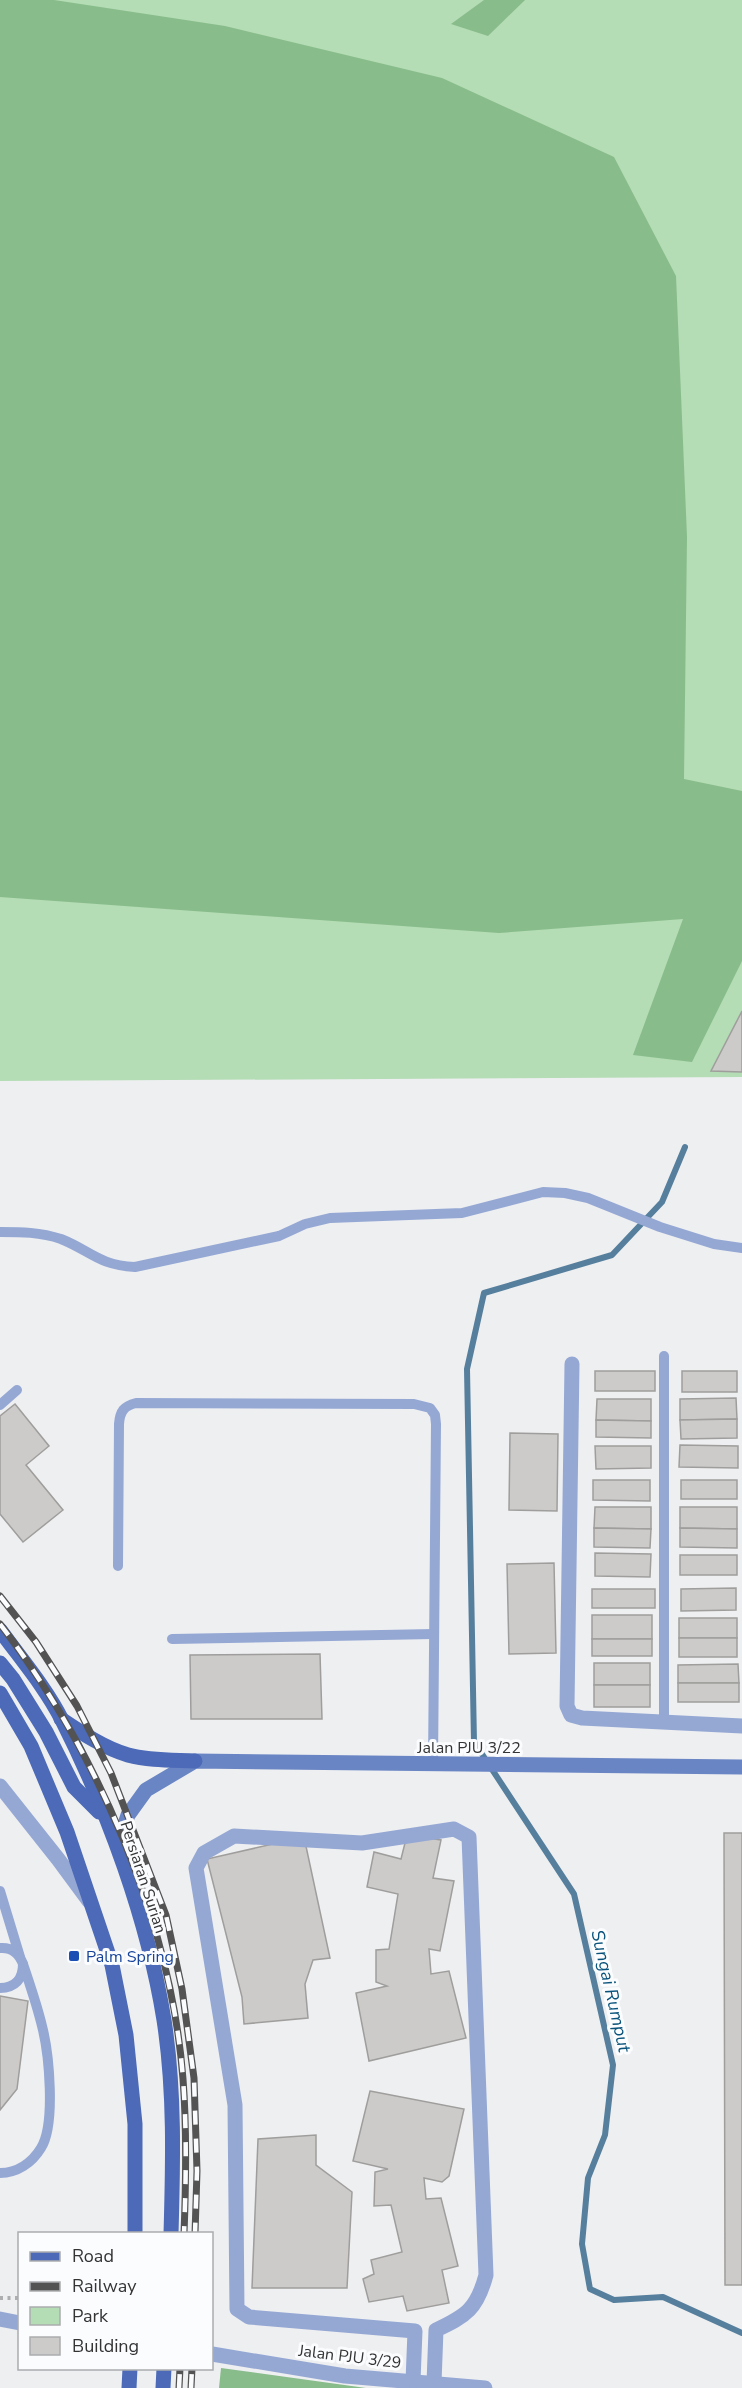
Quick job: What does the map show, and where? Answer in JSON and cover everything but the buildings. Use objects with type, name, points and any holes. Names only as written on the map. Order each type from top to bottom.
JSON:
[{"type":"main road","name":"Persiaran Surian","points":[[0,1630],[61,1719],[118,1845],[147,1945],[164,2020],[172,2103],[171,2232]]},
{"type":"main road","points":[[0,1663],[13,1679],[46,1732],[74,1787],[106,1820]]},
{"type":"main road","points":[[0,1693],[31,1746],[67,1832],[112,1965],[126,2035],[135,2124],[135,2232]]},
{"type":"main road","points":[[61,1719],[93,1740],[127,1755],[155,1760],[195,1761]]},
{"type":"main road","points":[[129,2388],[130,2370]]},
{"type":"main road","points":[[163,2388],[164,2370]]},
{"type":"street","points":[[572,1364],[567,1706],[571,1715],[582,1718],[742,1726]]},
{"type":"street","points":[[118,1845],[128,1815],[147,1790],[195,1761]]},
{"type":"street","name":"Jalan PJU 3/22","points":[[195,1761],[742,1767]]},
{"type":"street","points":[[0,1786],[92,1906]]},
{"type":"street","points":[[412,2381],[415,2331],[249,2317],[237,2309],[235,2105],[196,1868],[204,1853],[234,1836],[362,1844],[454,1829],[469,1838],[486,2275],[482,2291],[465,2316],[436,2330],[434,2383]]},
{"type":"street","points":[[0,2319],[18,2323]]},
{"type":"street","name":"Jalan PJU 3/29","points":[[213,2354],[345,2376],[485,2388]]},
{"type":"lane","points":[[0,1232],[34,1232],[62,1240],[101,1261],[116,1266],[135,1267],[279,1236],[317,1220],[462,1213],[543,1192],[588,1198],[660,1227],[714,1244],[742,1248]]},
{"type":"lane","points":[[664,1356],[664,1722]]},
{"type":"lane","points":[[0,1405],[17,1390]]},
{"type":"lane","points":[[117,1566],[119,1424],[120,1413],[126,1406],[136,1403],[423,1405],[430,1408],[435,1415],[436,1424],[433,1765]]},
{"type":"lane","points":[[172,1639],[433,1634]]},
{"type":"lane","points":[[0,1891],[43,2027],[50,2067],[48,2122],[42,2147],[29,2163],[11,2173],[0,2173]]},
{"type":"lane","points":[[0,1948],[9,1948],[22,1961],[23,1971],[16,1983],[10,1987],[0,1988]]},
{"type":"path","points":[[0,2298],[18,2298]]},
{"type":"green space","points":[[0,0],[742,0],[742,1077],[0,1081]]},
{"type":"green space","points":[[0,0],[54,0],[225,26],[442,78],[614,157],[676,276],[687,537],[684,779],[742,791],[742,961],[692,1062],[633,1055],[683,919],[499,933],[0,897]]},
{"type":"green space","points":[[484,0],[525,0],[488,36],[451,24]]},
{"type":"green space","points":[[221,2368],[366,2388],[219,2388]]},
{"type":"waterway","name":"Sungai Rumput","points":[[685,1147],[662,1202],[612,1255],[484,1293],[467,1369],[474,1742],[574,1894],[613,2065],[605,2135],[588,2178],[582,2244],[590,2289],[614,2300],[663,2297],[742,2333]]},
{"type":"railway","points":[[0,1596],[36,1642],[77,1706],[111,1773],[166,1915],[182,1989],[194,2078],[197,2171],[195,2232]]},
{"type":"railway","points":[[0,1624],[35,1673],[67,1725],[97,1781],[123,1839],[145,1898],[163,1958],[176,2019],[185,2117],[184,2232]]},
{"type":"railway","points":[[179,2388],[180,2370]]},
{"type":"railway","points":[[191,2388],[192,2370]]},
{"type":"place","name":"Palm Spring","points":[[74,1956]]}]
